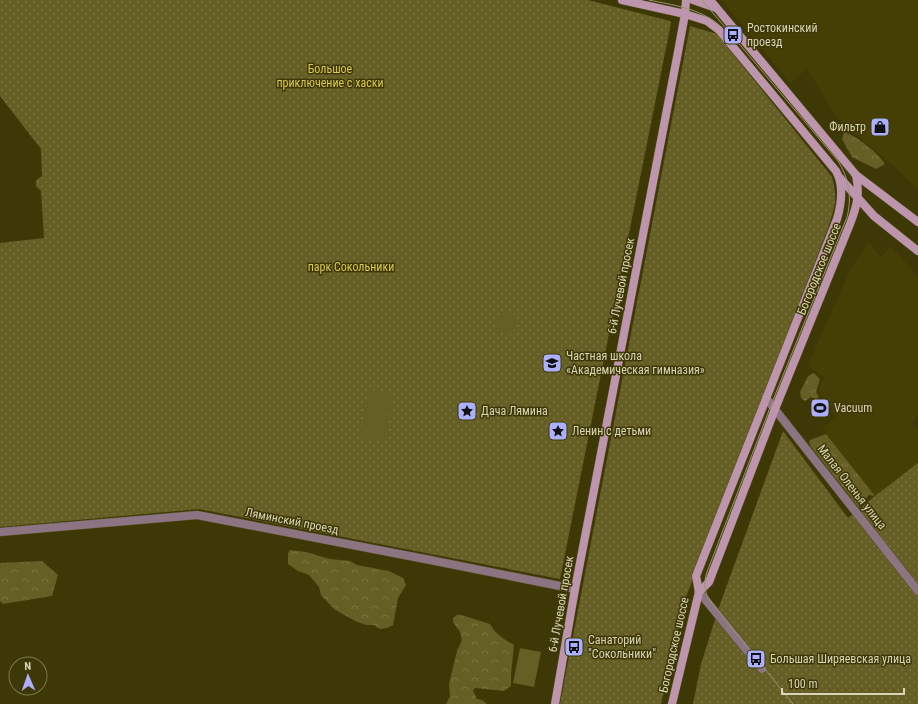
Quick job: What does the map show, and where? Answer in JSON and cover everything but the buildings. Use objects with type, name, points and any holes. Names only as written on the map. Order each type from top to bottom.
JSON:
[{"type":"main road","points":[[622,0],[685,14],[707,21],[719,30],[858,199],[874,216],[918,251]]},
{"type":"main road","name":"6-й Лучевой просек","points":[[556,704],[575,589],[685,14],[686,0]]},
{"type":"main road","points":[[693,0],[717,8]]},
{"type":"main road","points":[[710,0],[856,175],[918,222]]},
{"type":"main road","name":"Богородское шоссе","points":[[699,592],[709,582],[774,409],[850,224],[858,199],[856,175]]},
{"type":"main road","name":"Богородское шоссе","points":[[672,704],[699,592],[696,576],[837,219],[840,203],[839,177]]},
{"type":"street","name":"Малая Оленья улица","points":[[766,398],[918,591]]},
{"type":"street","name":"Ляминский проезд","points":[[0,532],[197,515],[575,589]]},
{"type":"street","points":[[699,592],[762,669]]},
{"type":"shaded area","points":[[722,0],[918,0],[918,189],[837,118],[807,69],[790,83]]},
{"type":"shaded area","points":[[869,243],[881,257],[891,246],[918,277],[918,416],[912,422],[918,429],[918,463],[875,496],[822,428],[837,417],[818,392],[824,377],[808,366],[851,268]]},
{"type":"green space","name":"парк Сокольники","points":[[0,0],[588,0],[670,21],[671,23],[560,579],[199,509],[0,527],[0,243],[44,238],[41,191],[36,186],[36,180],[42,176],[41,149],[0,96]]},
{"type":"green space","points":[[690,26],[717,34],[832,177],[835,191],[835,203],[828,228],[684,602],[661,704],[560,704]]},
{"type":"green space","points":[[844,132],[867,145],[885,164],[876,169],[852,157],[842,139]]},
{"type":"green space","points":[[502,312],[514,314],[516,316],[514,332],[511,334],[498,331],[497,321]]},
{"type":"green space","points":[[814,373],[820,379],[816,392],[819,397],[816,399],[811,397],[805,401],[801,398],[800,392],[808,376]]},
{"type":"green space","points":[[369,389],[394,394],[385,442],[360,437]]},
{"type":"green space","points":[[783,431],[848,518],[918,463],[918,704],[693,704],[701,664],[719,607]]},
{"type":"green space","points":[[826,434],[875,496],[869,495],[859,508],[811,447],[809,442],[810,440]]},
{"type":"green space","points":[[290,550],[306,552],[330,559],[350,561],[357,565],[389,571],[403,578],[406,585],[398,598],[393,625],[380,629],[374,625],[366,625],[355,621],[334,609],[321,595],[319,587],[309,575],[298,571],[288,564],[288,553]]},
{"type":"green space","points":[[42,561],[58,575],[52,596],[3,604],[0,601],[0,563]]},
{"type":"green space","points":[[457,615],[490,624],[497,634],[514,645],[511,686],[504,691],[475,688],[473,691],[477,699],[482,700],[487,704],[446,704],[450,696],[449,684],[457,651],[462,640],[460,632],[453,622],[453,618]]},
{"type":"green space","points":[[520,648],[541,652],[534,687],[513,683]]},
{"type":"tram line","points":[[649,0],[694,11],[711,19],[719,25]]},
{"type":"tram line","points":[[702,0],[838,161],[845,174],[849,195],[847,217],[771,405],[705,580],[705,588],[711,602],[793,704]]},
{"type":"place","name":"Ростокинский проезд","points":[[733,35]]},
{"type":"place","name":"Фильтр","points":[[880,127]]},
{"type":"place","name":"Частная школа «Академическая гимназия»","points":[[552,363]]},
{"type":"place","name":"Vacuum","points":[[820,408]]},
{"type":"place","name":"Дача Лямина","points":[[467,411]]},
{"type":"place","name":"Ленин с детьми","points":[[558,431]]},
{"type":"place","name":"Санаторий \"Сокольники\"","points":[[574,647]]},
{"type":"place","name":"Большая Ширяевская улица","points":[[756,659]]},
{"type":"park label","name":"Большое приключение с хаски","points":[[330,76]]}]
